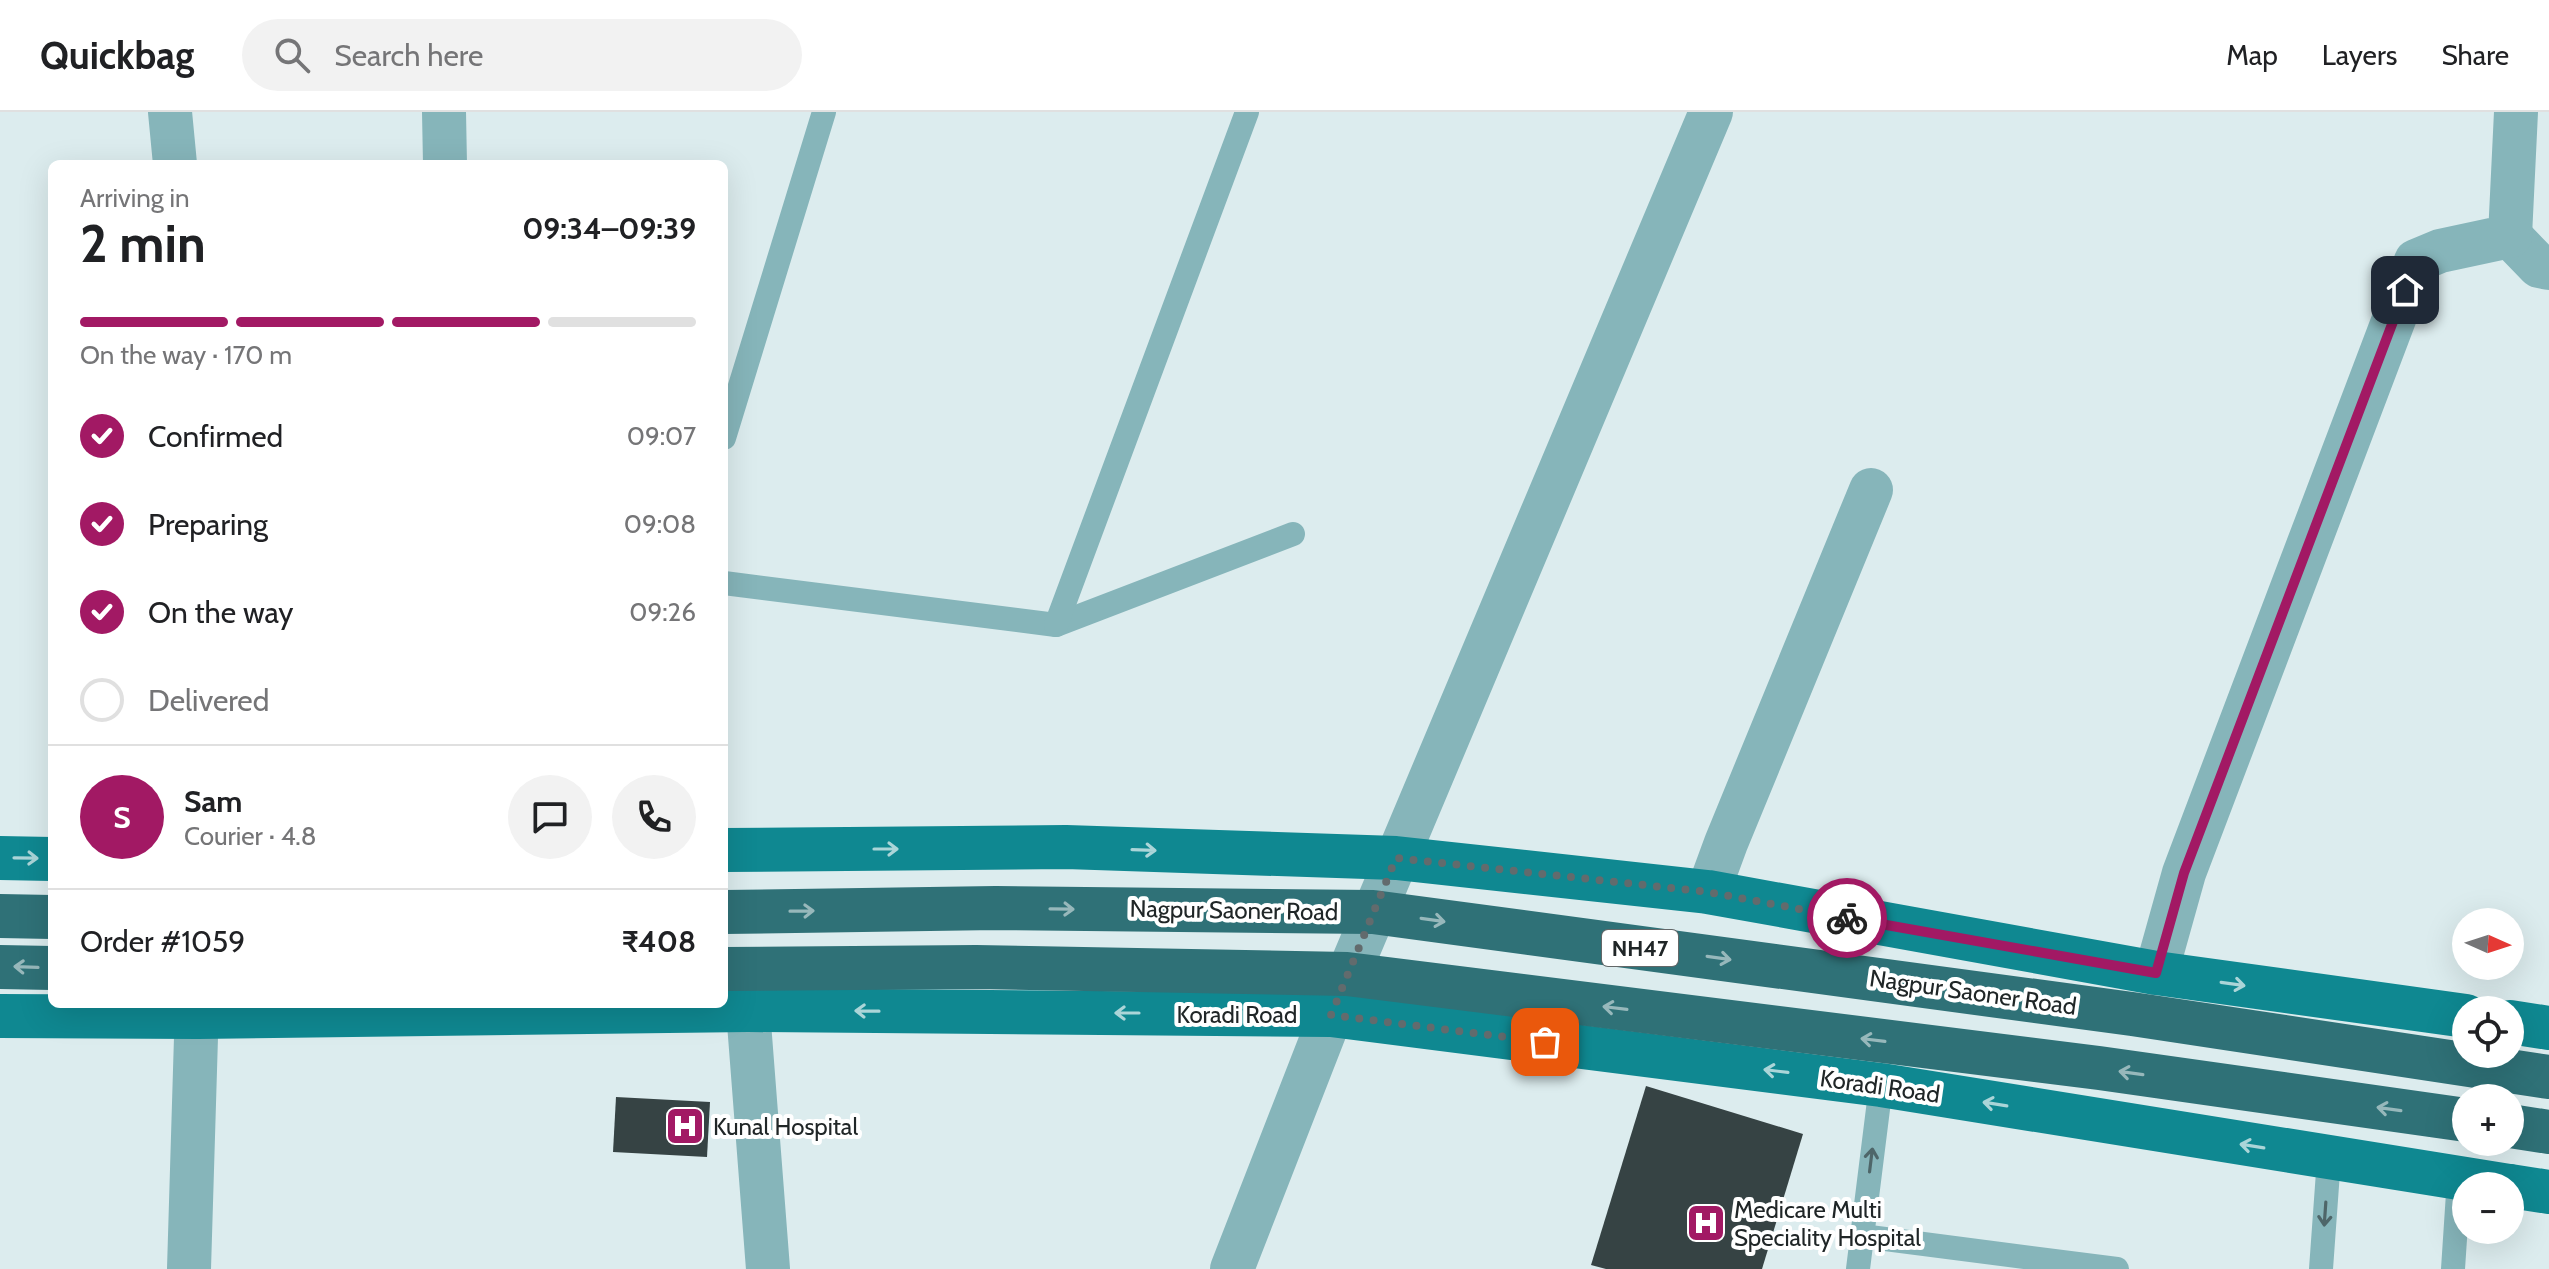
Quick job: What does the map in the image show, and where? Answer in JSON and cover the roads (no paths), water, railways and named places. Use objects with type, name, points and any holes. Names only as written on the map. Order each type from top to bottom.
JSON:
[{"type":"highway","name":"Nagpur Saoner Road","points":[[728,912],[996,908],[1373,912],[2132,1014],[2549,1077]]},
{"type":"highway","points":[[0,916],[48,917]]},
{"type":"highway","points":[[0,967],[48,968]]},
{"type":"highway","points":[[728,969],[976,967],[1347,974],[2099,1068],[2452,1118]]},
{"type":"highway","points":[[2524,1128],[2549,1132]]},
{"type":"main road","points":[[728,850],[1066,847],[1396,858],[1708,892],[2156,973],[2452,1014]]},
{"type":"main road","points":[[0,858],[48,859]]},
{"type":"main road","name":"Koradi Road","points":[[0,1016],[198,1010],[748,1010],[1331,1015],[1881,1085],[2452,1177]]},
{"type":"main road","points":[[2524,1024],[2549,1028]]},
{"type":"main road","name":"Koradi Road","points":[[2524,1188],[2549,1192]]},
{"type":"street","points":[[170,112],[175,160]]},
{"type":"street","points":[[444,112],[445,160]]},
{"type":"street","points":[[1232,1269],[1331,1015],[1711,112]]},
{"type":"street","points":[[2516,112],[2510,236],[2539,266],[2549,268]]},
{"type":"street","points":[[2156,973],[2184,873],[2416,261],[2440,251],[2510,236]]},
{"type":"street","points":[[1708,892],[1871,490]]},
{"type":"street","points":[[189,1269],[198,1010]]},
{"type":"street","points":[[748,1010],[768,1269]]},
{"type":"lane","points":[[728,425],[824,112]]},
{"type":"lane","points":[[1056,625],[1247,112]]},
{"type":"lane","points":[[728,584],[1056,625],[1293,534]]},
{"type":"lane","points":[[1858,1269],[1881,1085]]},
{"type":"lane","points":[[2321,1269],[2329,1158]]},
{"type":"lane","points":[[1862,1236],[2117,1269]]},
{"type":"lane","points":[[2453,1269],[2455,1244]]},
{"type":"place","name":"Kunal Hospital","points":[[685,1126]]},
{"type":"place","name":"Medicare Multi Speciality Hospital","points":[[1706,1223]]}]
